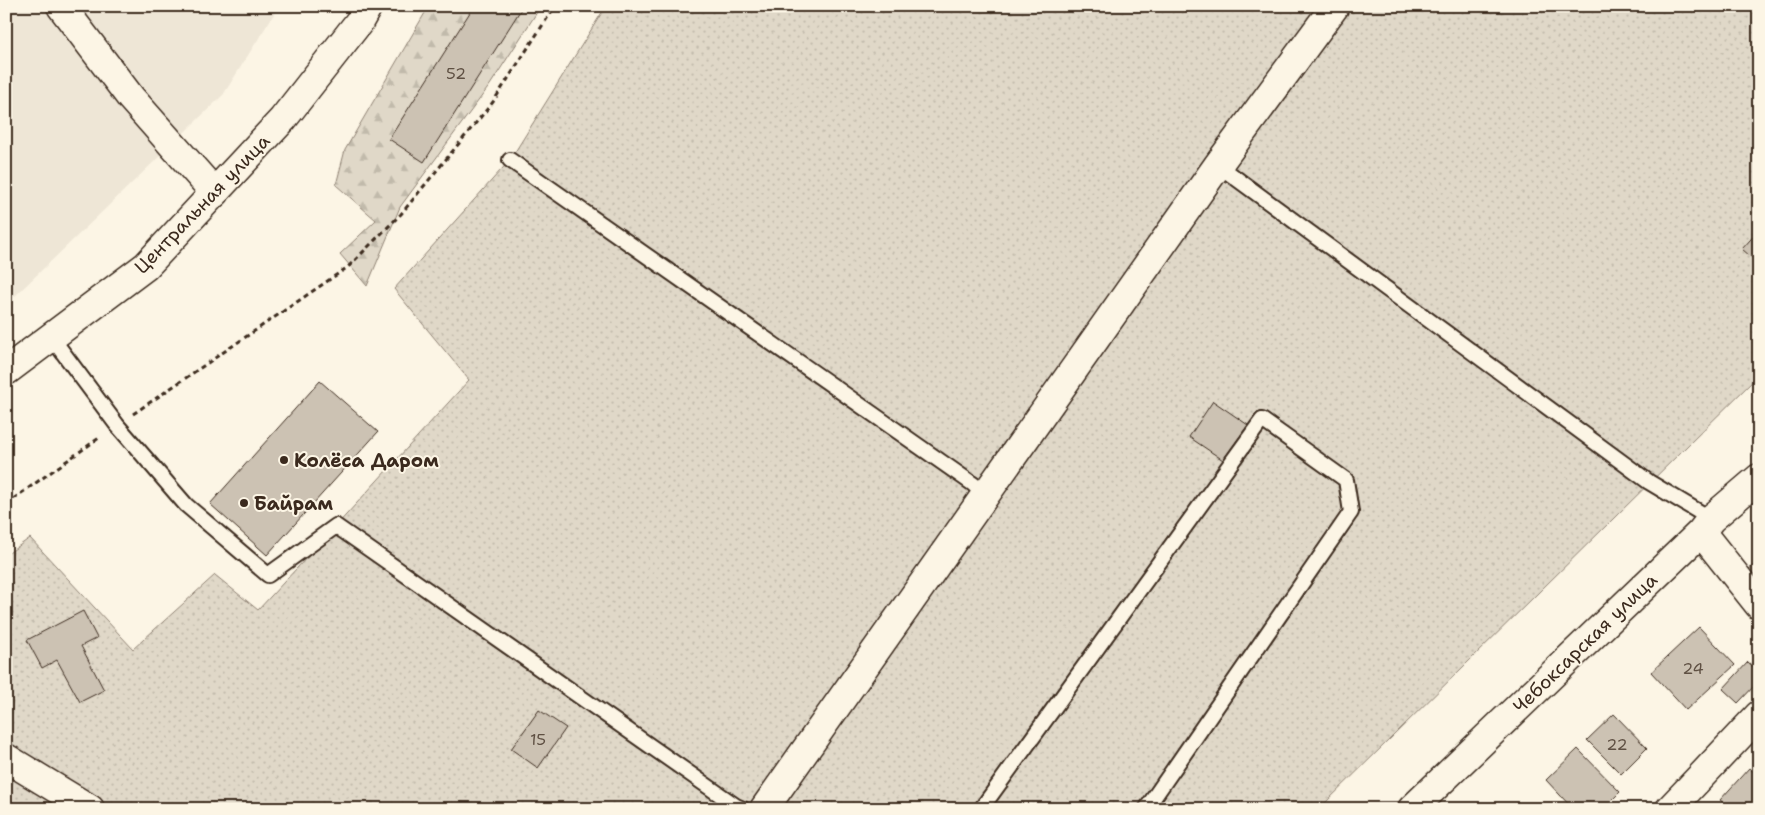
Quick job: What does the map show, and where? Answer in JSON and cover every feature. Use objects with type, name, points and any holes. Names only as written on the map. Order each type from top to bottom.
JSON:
[{"type":"street","points":[[61,6],[131,98],[215,193]]},
{"type":"street","name":"Центральная улица","points":[[6,371],[146,266],[283,119],[359,22],[368,6]]},
{"type":"street","points":[[764,809],[1218,165],[1334,6]]},
{"type":"street","name":"Чебоксарская улица","points":[[1412,809],[1706,526],[1759,478]]},
{"type":"street","points":[[1706,526],[1759,605]]},
{"type":"street","points":[[1670,809],[1759,715]]},
{"type":"street","points":[[7,759],[90,809]]},
{"type":"lane","points":[[510,160],[965,478],[986,496]]},
{"type":"lane","points":[[1218,165],[1706,526]]},
{"type":"lane","points":[[52,338],[117,425],[186,505],[268,575],[336,526],[743,809]]},
{"type":"lane","points":[[981,809],[1262,420],[1346,480],[1351,512],[1146,809]]},
{"type":"path","points":[[6,504],[348,266],[401,214],[494,102],[555,6]]},
{"type":"shaded area","points":[[6,6],[279,6],[223,95],[6,303]]},
{"type":"green space","points":[[429,6],[541,6],[490,85],[400,207],[367,286],[340,254],[376,220],[336,185],[345,150]]},
{"type":"green space","points":[[606,6],[1759,6],[1759,375],[1319,809],[6,809],[6,555],[30,538],[133,649],[215,575],[258,610],[469,380],[394,289],[510,160]]},
{"type":"building","points":[[474,6],[523,6],[424,162],[389,139]]},
{"type":"building","points":[[1759,230],[1759,264],[1742,249]]},
{"type":"building","points":[[320,381],[378,432],[267,555],[210,504]]},
{"type":"building","points":[[1213,401],[1248,425],[1223,460],[1189,437]]},
{"type":"building","points":[[1759,560],[1759,592],[1743,575]]},
{"type":"building","points":[[83,611],[97,638],[81,646],[104,690],[80,702],[57,660],[42,668],[27,640]]},
{"type":"building","points":[[1699,627],[1735,665],[1686,710],[1651,672]]},
{"type":"building","points":[[1748,662],[1759,672],[1759,681],[1738,703],[1723,689]]},
{"type":"building","points":[[539,710],[566,728],[538,768],[511,749]]},
{"type":"building","points":[[1614,714],[1647,748],[1621,774],[1587,740]]},
{"type":"building","points":[[1578,749],[1620,792],[1603,809],[1573,809],[1546,780]]},
{"type":"building","points":[[1749,768],[1759,777],[1759,809],[1730,809],[1720,800]]},
{"type":"place","name":"Колёса Даром","points":[[284,460]]},
{"type":"place","name":"Байрам","points":[[244,503]]}]
